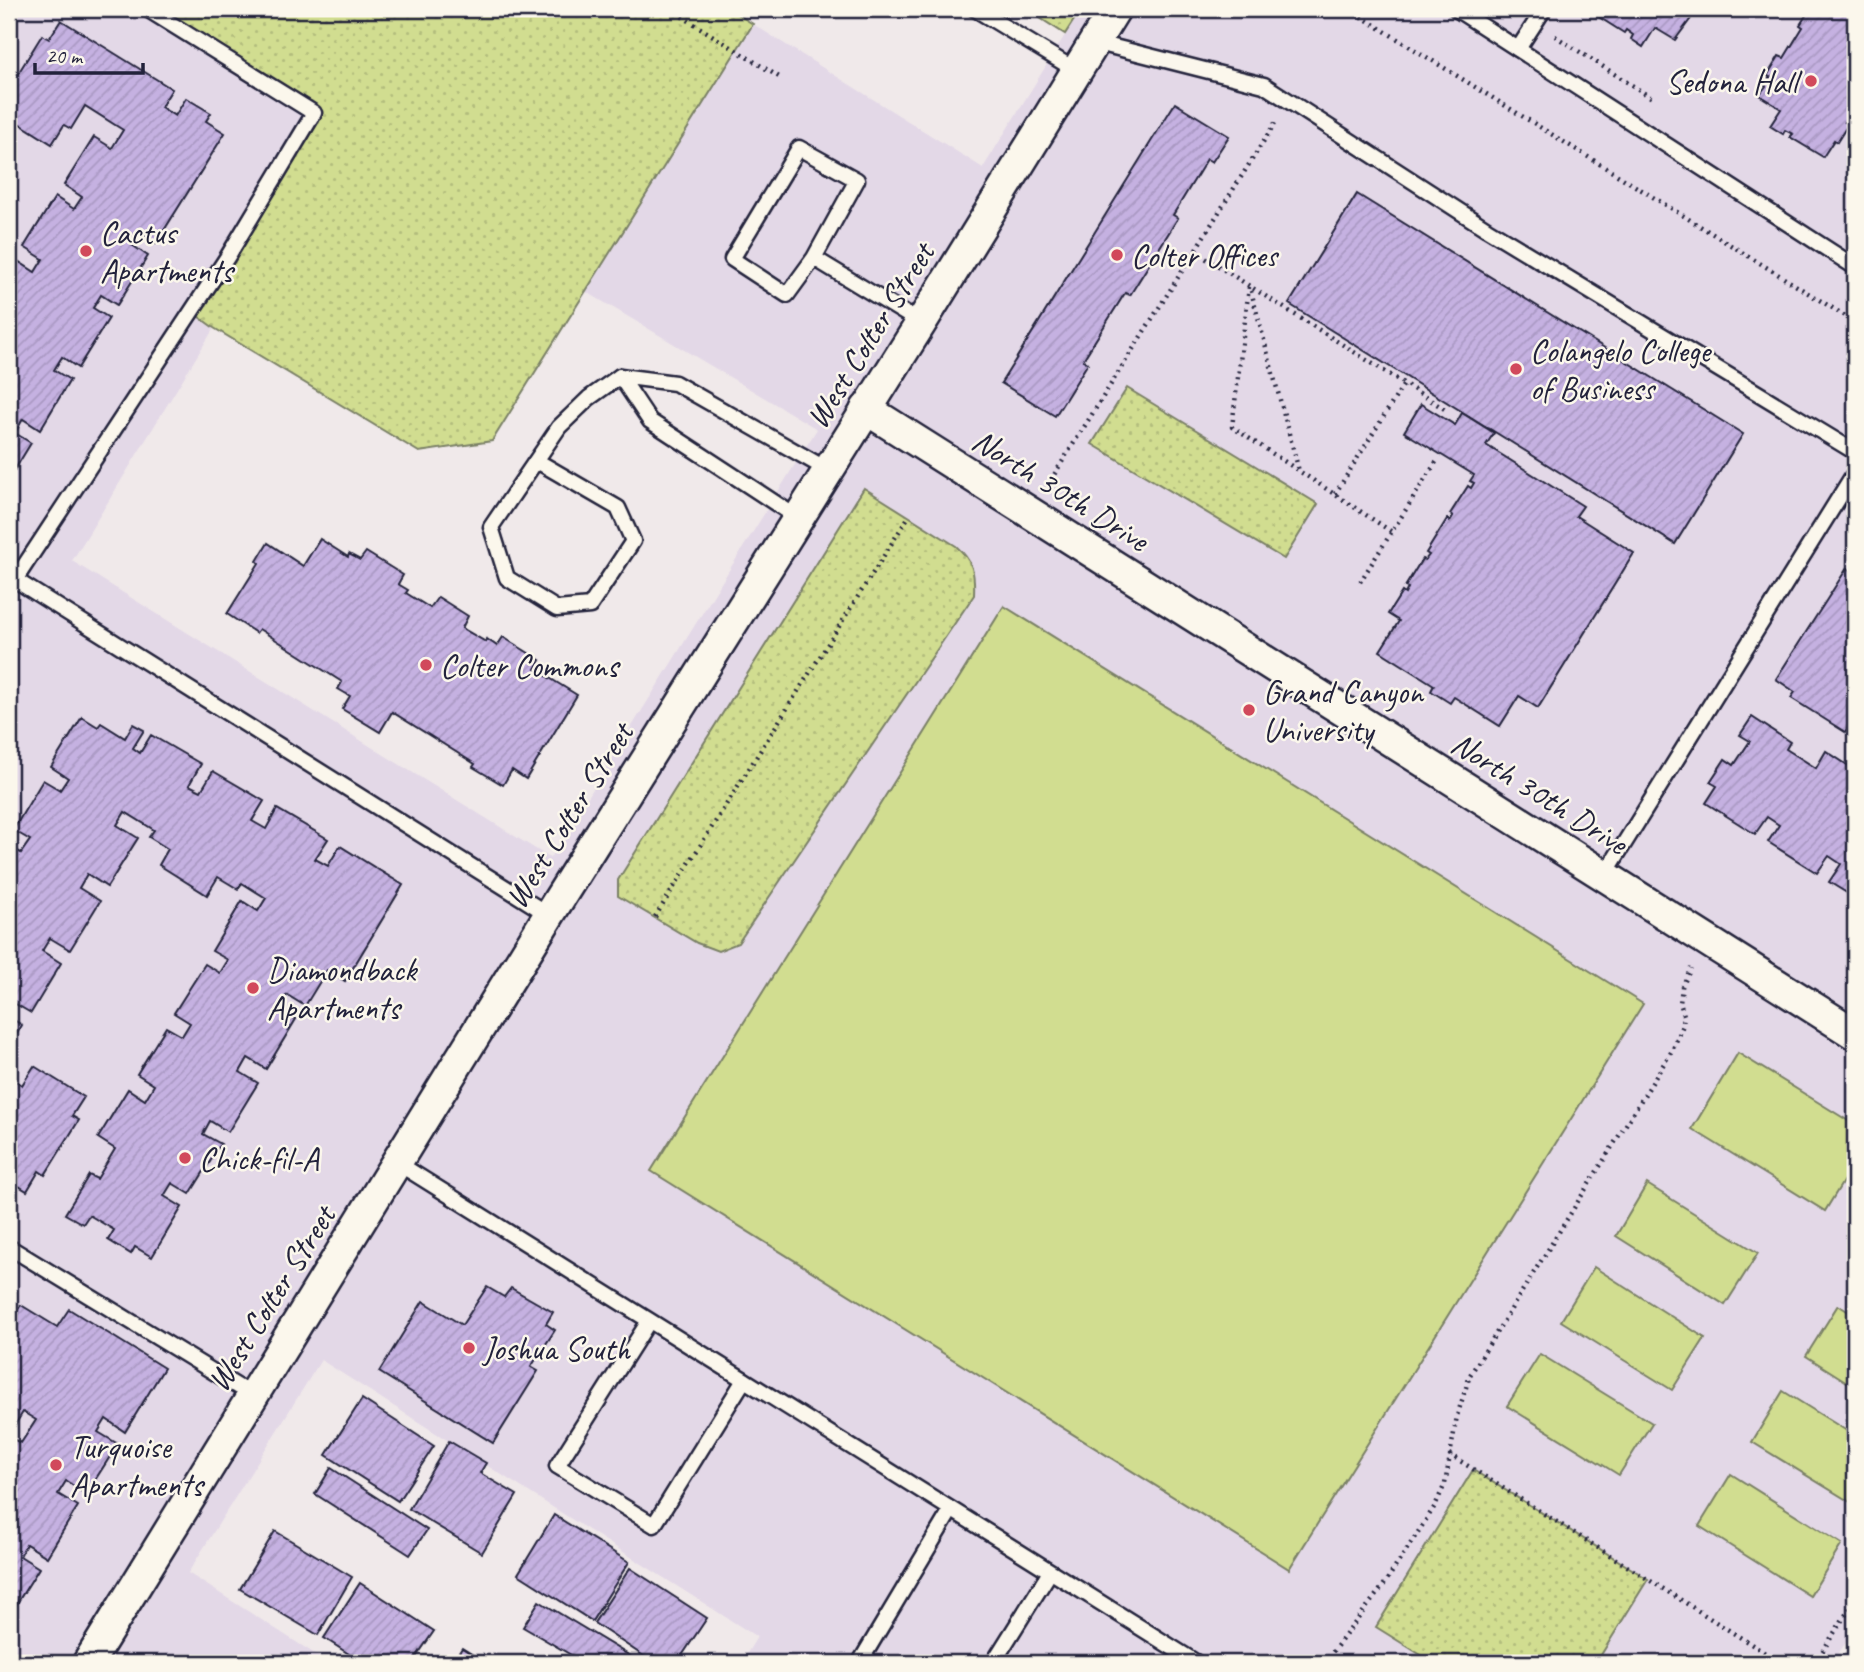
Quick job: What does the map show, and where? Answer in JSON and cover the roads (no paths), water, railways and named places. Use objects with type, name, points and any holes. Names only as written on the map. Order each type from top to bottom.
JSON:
[{"type":"street","name":"West Colter Street","points":[[88,1663],[549,915],[1115,9]]},
{"type":"street","name":"North 30th Drive","points":[[866,409],[1855,1034]]},
{"type":"lane","points":[[146,9],[314,113],[228,256],[12,578],[549,915]]},
{"type":"lane","points":[[975,9],[1077,71]]},
{"type":"lane","points":[[1455,9],[1855,267]]},
{"type":"lane","points":[[1518,49],[1544,9]]},
{"type":"lane","points":[[1094,42],[1264,85],[1486,229],[1855,452]]},
{"type":"lane","points":[[800,148],[857,180],[814,258],[787,295],[732,259],[800,148]]},
{"type":"lane","points":[[814,258],[920,323]]},
{"type":"lane","points":[[620,376],[650,421],[798,518]]},
{"type":"lane","points":[[537,461],[618,508],[633,541],[590,606],[557,609],[507,578],[491,527],[559,427],[589,398],[620,376],[675,383],[828,470]]},
{"type":"lane","points":[[1604,876],[1855,472]]},
{"type":"lane","points":[[396,1162],[1197,1663]]},
{"type":"lane","points":[[9,1247],[253,1396]]},
{"type":"lane","points":[[649,1321],[557,1466],[654,1525],[744,1380]]},
{"type":"lane","points":[[863,1663],[860,1662],[951,1510]]},
{"type":"lane","points":[[993,1663],[1050,1572]]},
{"type":"place","name":"Sedona Hall","points":[[1811,81]]},
{"type":"place","name":"Cactus Apartments","points":[[86,251]]},
{"type":"place","name":"Colter Offices","points":[[1117,255]]},
{"type":"place","name":"Colangelo College of Business","points":[[1516,369]]},
{"type":"place","name":"Colter Commons","points":[[426,665]]},
{"type":"place","name":"Grand Canyon University","points":[[1249,710]]},
{"type":"place","name":"Diamondback Apartments","points":[[253,988]]},
{"type":"place","name":"Chick-fil-A","points":[[185,1158]]},
{"type":"place","name":"Joshua South","points":[[469,1348]]},
{"type":"place","name":"Turquoise Apartments","points":[[56,1465]]}]
